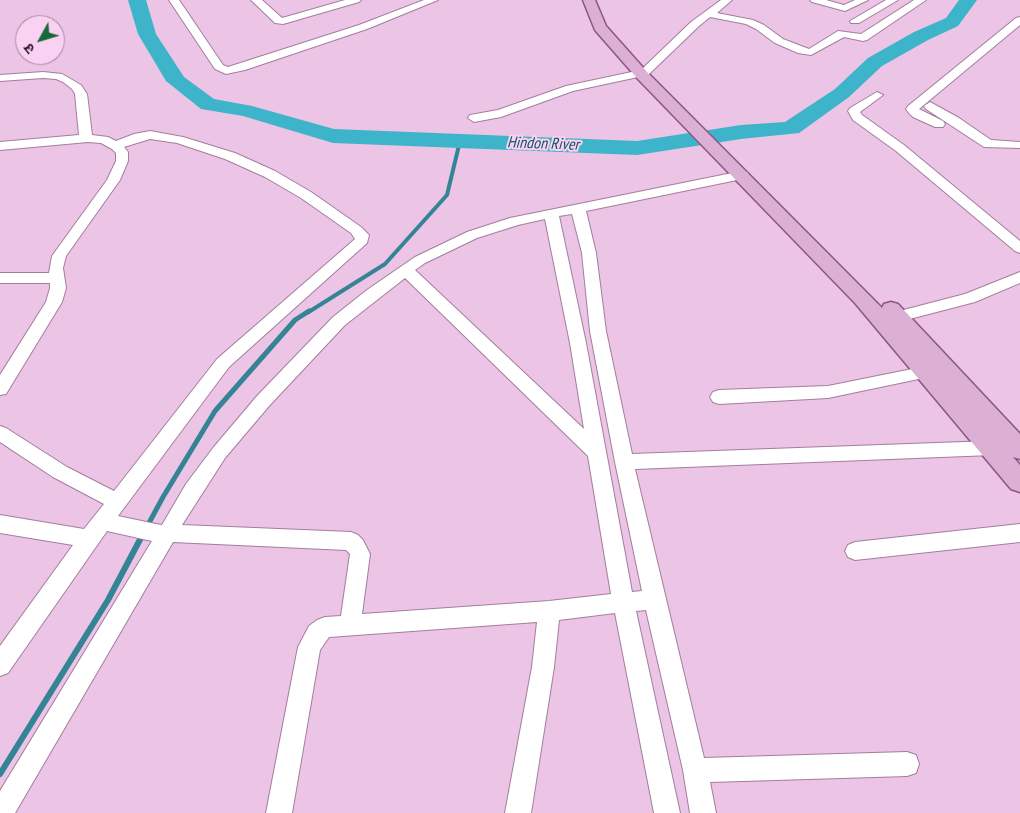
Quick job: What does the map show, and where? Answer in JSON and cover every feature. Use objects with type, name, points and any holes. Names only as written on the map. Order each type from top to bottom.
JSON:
[{"type":"main road","points":[[589,0],[600,27],[630,53]]},
{"type":"main road","points":[[600,0],[614,28],[644,72],[681,105],[744,172],[852,280],[1020,482]]},
{"type":"main road","points":[[852,280],[898,317],[1018,445]]},
{"type":"street","points":[[256,0],[279,20],[283,21],[356,0]]},
{"type":"street","points":[[178,1],[219,67],[226,71],[241,68],[363,27],[433,0]]},
{"type":"street","points":[[474,118],[501,113],[570,88],[644,72],[695,24],[727,0]]},
{"type":"street","points":[[815,0],[845,8],[863,0]]},
{"type":"street","points":[[856,21],[893,0]]},
{"type":"street","points":[[709,14],[755,24],[772,38],[802,51],[811,52],[842,34],[863,38],[921,0]]},
{"type":"street","points":[[939,124],[912,109],[1019,22]]},
{"type":"street","points":[[0,78],[43,75],[67,80],[77,87],[81,94],[84,134],[88,138]]},
{"type":"street","points":[[877,95],[854,111],[857,117],[900,148],[1020,248]]},
{"type":"street","points":[[920,102],[949,117],[988,144],[1019,148]]},
{"type":"street","points":[[0,665],[89,539],[109,523],[118,502],[223,363],[260,328],[362,240],[362,235],[356,230],[306,195],[270,174],[230,156],[179,140],[150,135],[138,137],[116,146]]},
{"type":"street","points":[[0,146],[88,138],[104,140],[116,146],[122,152],[122,161],[113,180],[59,256],[56,268],[58,288],[54,302],[0,389]]},
{"type":"street","points":[[0,813],[162,534],[219,453],[263,401],[339,321],[420,260],[472,235],[515,221],[647,195],[744,172]]},
{"type":"street","points":[[565,210],[578,343],[598,454],[639,600],[695,770],[703,813]]},
{"type":"street","points":[[565,210],[589,253],[598,331],[624,462],[639,600],[667,813]]},
{"type":"street","points":[[406,270],[598,454]]},
{"type":"street","points":[[898,317],[970,298],[1020,277]]},
{"type":"street","points":[[0,278],[58,278]]},
{"type":"street","points":[[719,397],[828,392],[927,372]]},
{"type":"street","points":[[0,433],[60,472],[118,502]]},
{"type":"street","points":[[624,462],[992,448],[1018,445]]},
{"type":"street","points":[[109,523],[162,534],[350,541],[356,546],[360,554],[350,626]]},
{"type":"street","points":[[0,524],[89,539]]},
{"type":"street","points":[[856,551],[1020,533]]},
{"type":"street","points":[[279,813],[309,647],[317,633],[325,626],[350,626],[549,611],[639,600]]},
{"type":"street","points":[[518,813],[543,666],[549,611]]},
{"type":"street","points":[[695,770],[907,764]]},
{"type":"waterway","name":"Hindon River","points":[[137,0],[147,34],[176,81],[208,105],[245,110],[333,136],[637,148],[741,132],[791,128],[842,93],[875,62],[921,36],[952,22],[968,0]]},
{"type":"waterway","points":[[307,313],[385,264],[447,195],[460,141]]},
{"type":"waterway","points":[[143,534],[215,411],[295,320],[309,311]]},
{"type":"waterway","points":[[0,774],[108,600],[144,532]]}]
